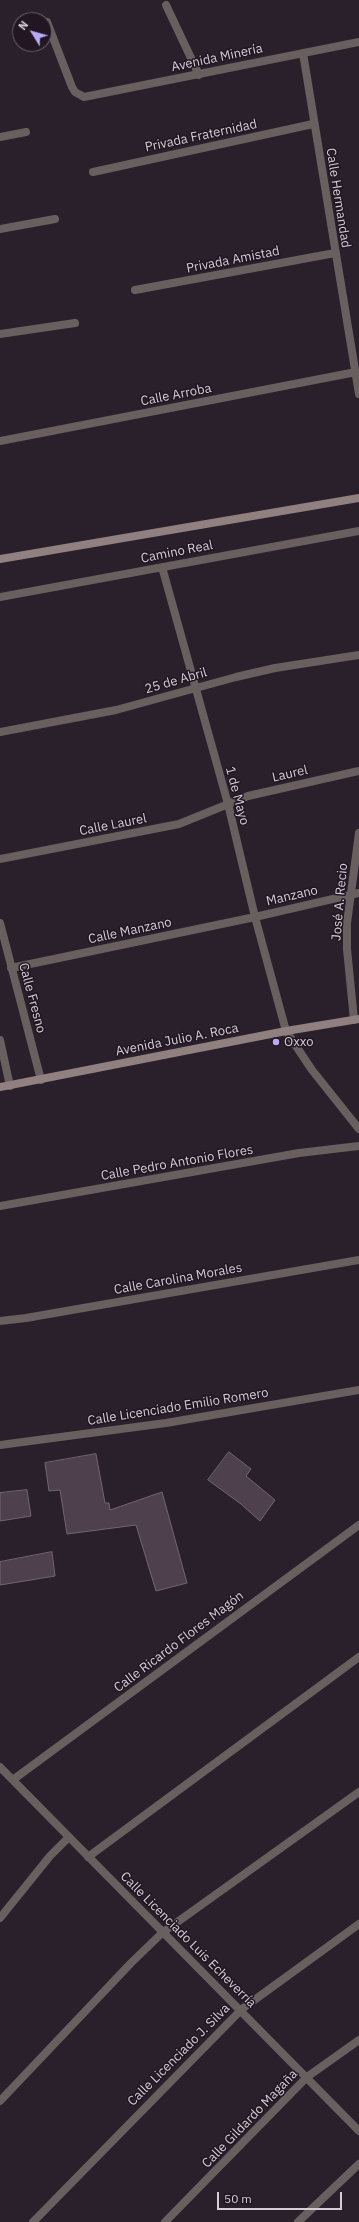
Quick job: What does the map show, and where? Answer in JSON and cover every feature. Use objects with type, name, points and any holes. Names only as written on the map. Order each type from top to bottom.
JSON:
[{"type":"street","points":[[166,5],[199,74]]},
{"type":"street","name":"Avenida Minería","points":[[52,35],[72,87],[80,95],[89,96],[359,42]]},
{"type":"street","name":"Calle Hermandad","points":[[303,53],[359,394]]},
{"type":"street","name":"Privada Fraternidad","points":[[93,172],[314,124]]},
{"type":"street","points":[[0,137],[26,132]]},
{"type":"street","points":[[0,229],[55,219]]},
{"type":"street","name":"Privada Amistad","points":[[135,290],[335,253]]},
{"type":"street","points":[[0,334],[74,323]]},
{"type":"street","name":"Calle Arroba","points":[[0,441],[356,372]]},
{"type":"street","name":"Camino Real","points":[[0,559],[359,498]]},
{"type":"street","name":"Camino Real","points":[[0,597],[251,549],[359,531]]},
{"type":"street","name":"1 de Mayo","points":[[162,567],[228,804],[255,917],[286,1031],[312,1070],[359,1129]]},
{"type":"street","name":"25 de Abril","points":[[0,732],[93,715],[275,668],[359,656]]},
{"type":"street","name":"Laurel","points":[[228,804],[248,796],[359,771]]},
{"type":"street","name":"Calle Laurel","points":[[0,859],[179,824],[228,804]]},
{"type":"street","name":"José A. Recio","points":[[356,1019],[347,949],[347,923],[355,894],[359,834]]},
{"type":"street","name":"Manzano","points":[[255,917],[355,894]]},
{"type":"street","name":"Calle Manzano","points":[[11,968],[255,917]]},
{"type":"street","name":"Calle Fresno","points":[[0,923],[41,1080]]},
{"type":"street","name":"Avenida Julio A. Roca","points":[[0,1087],[286,1031],[356,1019]]},
{"type":"street","points":[[0,1040],[10,1086]]},
{"type":"street","name":"Calle Pedro Antonio Flores","points":[[0,1206],[299,1153],[359,1146]]},
{"type":"street","name":"Calle Carolina Morales","points":[[0,1321],[26,1318],[359,1260]]},
{"type":"street","name":"Calle Licenciado Emilio Romero","points":[[0,1445],[166,1423],[359,1390]]},
{"type":"street","name":"Calle Ricardo Flores Magón","points":[[14,1779],[359,1525]]},
{"type":"street","points":[[88,1857],[359,1657]]},
{"type":"street","name":"Calle Licenciado Luis Echeverría","points":[[0,1767],[14,1779],[162,1933],[242,2009],[359,2131]]},
{"type":"street","points":[[0,2101],[131,1963],[162,1933],[359,1792]]},
{"type":"street","points":[[0,1918],[50,1856],[69,1837]]},
{"type":"street","name":"Calle Licenciado J. Silva","points":[[33,2222],[242,2009],[359,1924]]},
{"type":"street","name":"Calle Gildardo Magaña","points":[[165,2222],[307,2077],[359,2040]]},
{"type":"street","points":[[298,2222],[359,2164]]},
{"type":"building","points":[[229,1452],[251,1469],[246,1476],[275,1500],[260,1521],[241,1504],[208,1480]]},
{"type":"building","points":[[96,1454],[105,1503],[109,1503],[110,1510],[162,1492],[187,1583],[156,1591],[136,1525],[67,1534],[60,1490],[49,1491],[45,1463]]},
{"type":"building","points":[[27,1490],[31,1516],[0,1521],[0,1493]]},
{"type":"building","points":[[52,1552],[55,1576],[0,1585],[0,1562]]},
{"type":"place","name":"Oxxo","points":[[276,1042]]}]
